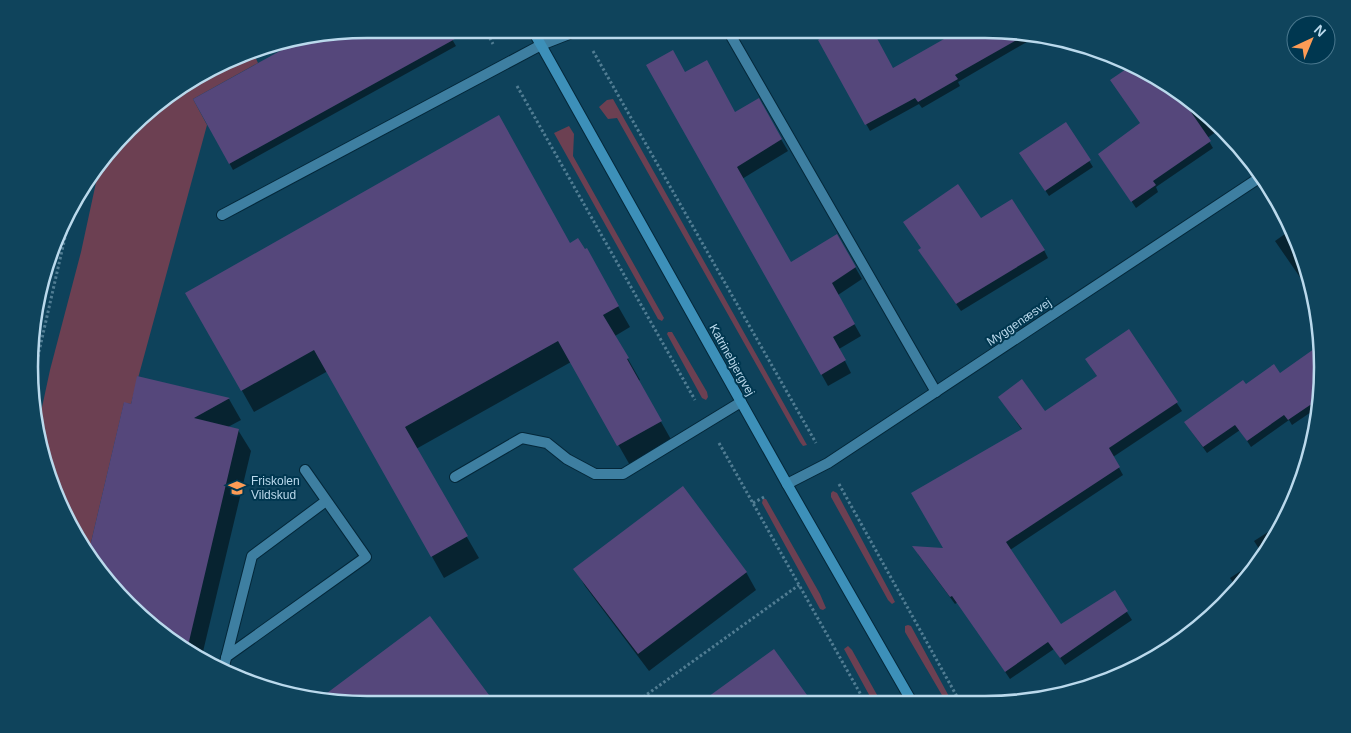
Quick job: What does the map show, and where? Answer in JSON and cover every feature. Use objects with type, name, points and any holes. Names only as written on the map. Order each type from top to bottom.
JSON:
[{"type":"street","name":"Katrinebjergvej","points":[[537,38],[787,484],[909,696]]},
{"type":"street","points":[[222,215],[541,45],[558,38]]},
{"type":"street","points":[[732,38],[936,392]]},
{"type":"street","name":"Myggenæsvej","points":[[787,484],[828,463],[858,444],[1256,180]]},
{"type":"street","points":[[455,477],[522,438],[547,443],[567,459],[595,474],[622,474],[741,402]]},
{"type":"street","points":[[226,657],[366,558],[305,470]]},
{"type":"street","points":[[225,663],[252,556],[326,501]]},
{"type":"path","points":[[490,38],[861,696]]},
{"type":"path","points":[[586,38],[828,463],[957,696]]},
{"type":"path","points":[[38,356],[66,234]]},
{"type":"path","points":[[645,696],[799,585]]},
{"type":"shaded area","points":[[255,57],[258,63],[193,99],[207,125],[131,404],[124,403],[90,545],[71,512],[55,472],[41,413],[81,252],[97,178],[119,150],[166,105],[221,71]]},
{"type":"shaded area","points":[[613,99],[807,445],[803,446],[800,442],[617,118],[608,119],[599,107],[607,100]]},
{"type":"shaded area","points":[[569,126],[574,134],[573,156],[664,318],[662,321],[658,319],[554,133]]},
{"type":"shaded area","points":[[672,332],[707,392],[708,397],[706,400],[702,398],[667,334]]},
{"type":"shaded area","points":[[833,491],[837,493],[892,596],[895,602],[892,604],[831,497]]},
{"type":"shaded area","points":[[763,499],[766,499],[820,594],[826,608],[823,610],[820,609],[762,503]]},
{"type":"shaded area","points":[[905,626],[911,626],[949,696],[942,696],[905,632]]},
{"type":"shaded area","points":[[848,646],[852,650],[878,696],[870,696],[844,649]]},
{"type":"building","points":[[345,38],[457,38],[229,164],[193,99],[286,48],[302,44]]},
{"type":"building","points":[[821,38],[877,38],[893,68],[944,38],[1018,39],[955,75],[958,79],[918,102],[915,98],[865,125],[818,40]]},
{"type":"building","points":[[673,50],[685,72],[707,60],[735,112],[759,98],[782,139],[737,167],[791,262],[837,234],[856,267],[832,283],[855,324],[833,337],[846,360],[821,375],[646,65]]},
{"type":"building","points":[[1126,69],[1149,82],[1188,107],[1211,141],[1153,181],[1156,185],[1131,202],[1098,154],[1140,123],[1110,80]]},
{"type":"building","points":[[499,115],[570,243],[578,238],[585,249],[587,248],[619,306],[603,315],[629,358],[627,359],[662,421],[617,446],[558,341],[405,427],[468,536],[431,557],[314,350],[241,391],[185,293]]},
{"type":"building","points":[[1066,122],[1091,160],[1045,191],[1019,153]]},
{"type":"building","points":[[958,184],[981,218],[1012,199],[1045,250],[956,304],[918,250],[921,248],[903,222]]},
{"type":"building","points":[[1129,329],[1178,402],[1109,448],[1120,467],[1006,542],[1061,624],[1115,590],[1128,611],[1060,658],[1048,642],[1005,672],[952,596],[950,597],[912,546],[943,548],[911,493],[1022,429],[998,397],[1022,379],[1045,411],[1097,376],[1085,359]]},
{"type":"building","points":[[1313,350],[1311,404],[1288,420],[1284,415],[1247,441],[1235,425],[1203,447],[1184,422],[1243,380],[1246,384],[1274,364],[1280,373]]},
{"type":"building","points":[[137,376],[230,398],[194,418],[239,429],[189,643],[166,628],[134,599],[105,567],[90,545],[124,402],[131,404]]},
{"type":"building","points":[[683,486],[747,572],[638,654],[573,569]]},
{"type":"building","points":[[430,616],[490,696],[366,696],[327,693]]},
{"type":"building","points":[[774,649],[808,696],[709,696]]},
{"type":"place","name":"Friskolen Vildskud","points":[[237,488]]}]
